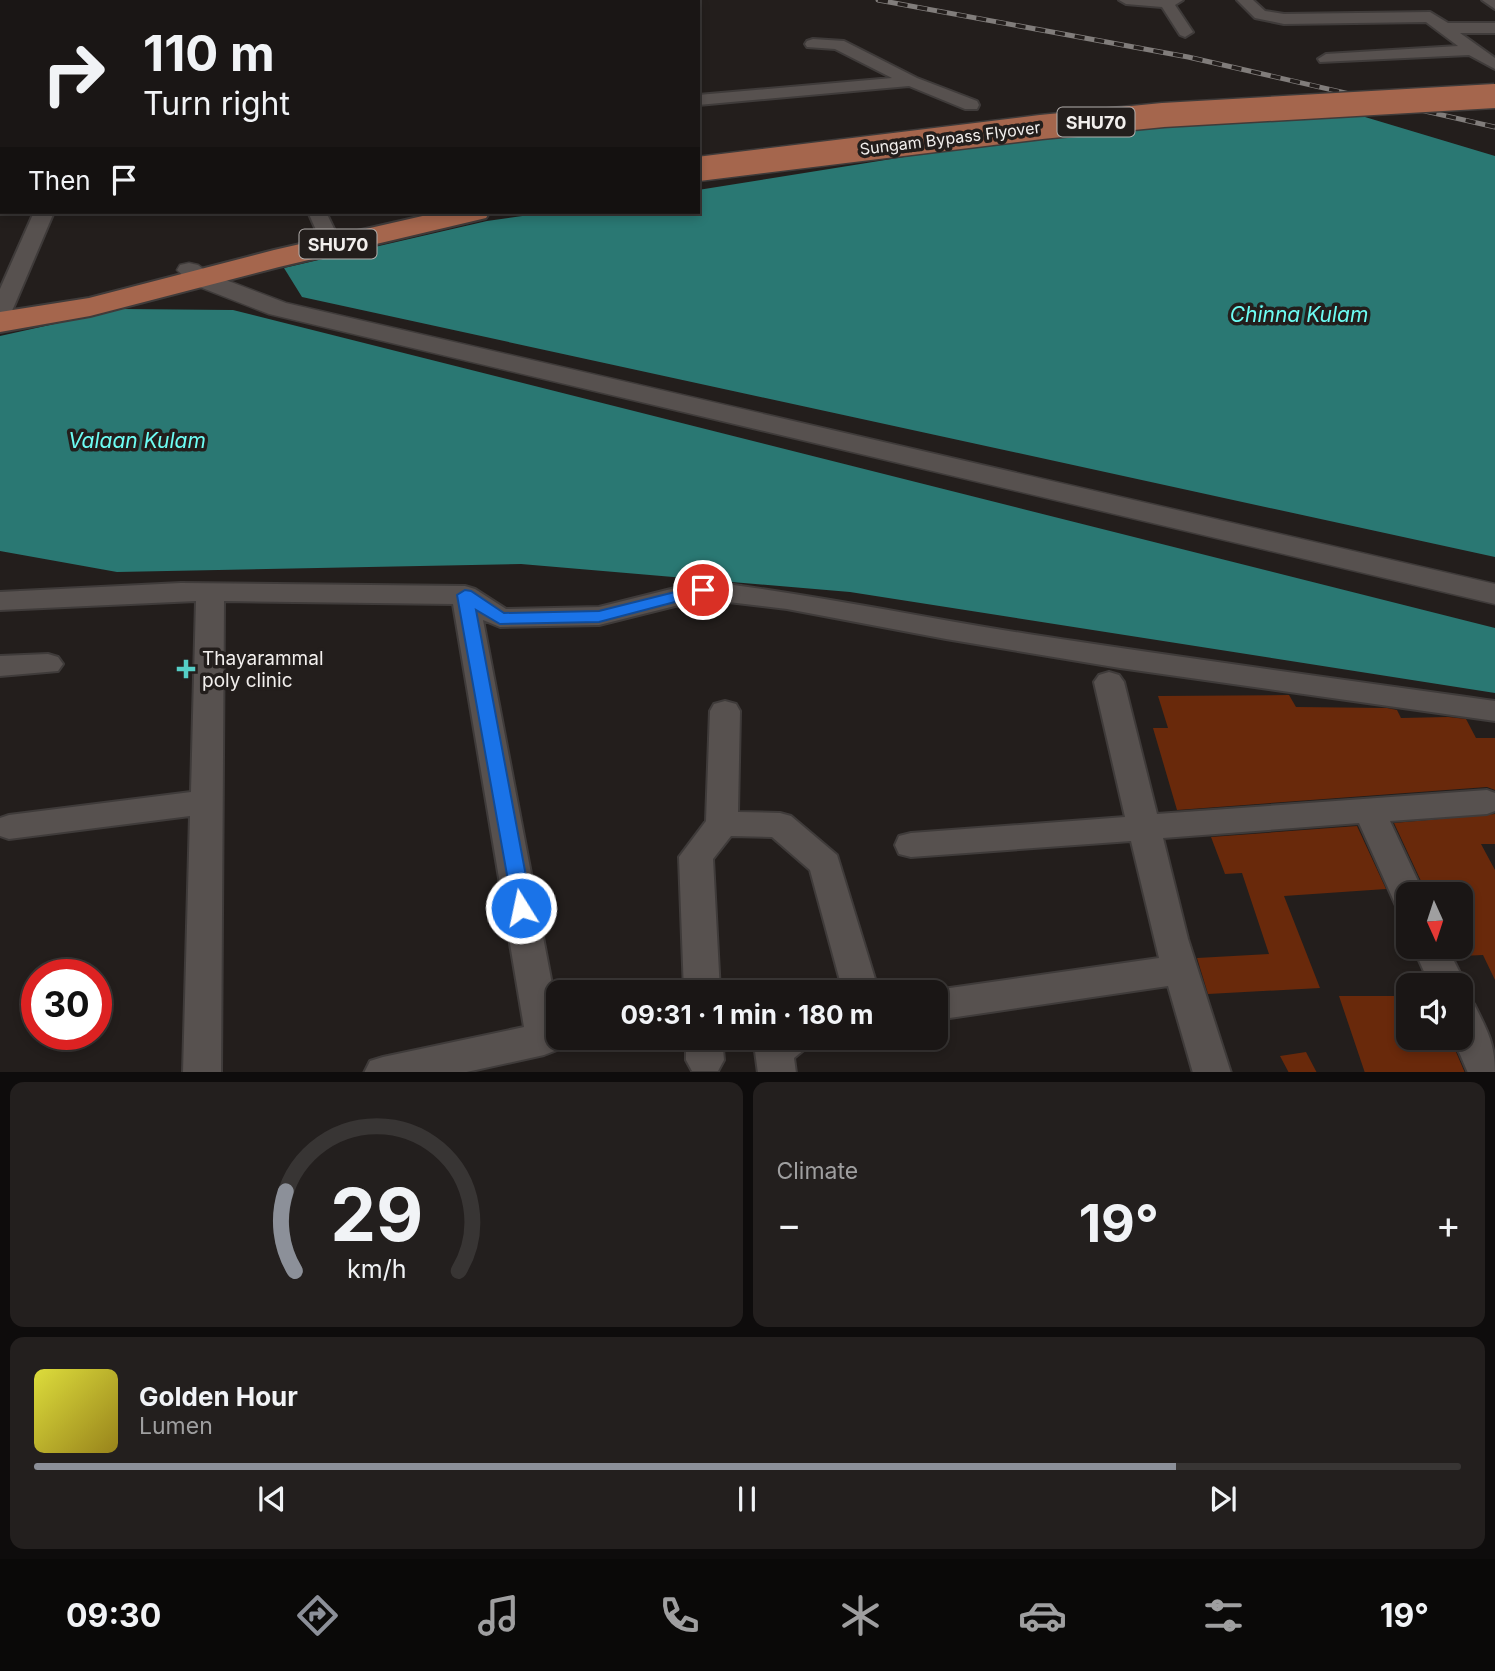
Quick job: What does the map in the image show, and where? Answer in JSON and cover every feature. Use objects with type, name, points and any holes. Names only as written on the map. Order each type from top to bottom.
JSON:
[{"type":"main road","name":"Sungam Bypass Flyover","points":[[700,160],[1154,109],[1495,89]]},
{"type":"main road","name":"Sungam Bypass Flyover","points":[[700,169],[1150,117],[1495,96]]},
{"type":"main road","name":"SHU70","points":[[0,322],[90,307],[195,274],[326,219],[400,214]]},
{"type":"main road","name":"SHU70","points":[[0,311],[274,259],[467,214]]},
{"type":"street","points":[[1126,0],[1156,4],[1171,1],[1185,32]]},
{"type":"street","points":[[1244,0],[1260,15],[1284,19],[1430,17],[1493,63]]},
{"type":"street","points":[[1394,0],[1418,17]]},
{"type":"street","points":[[1489,0],[1495,5]]},
{"type":"street","points":[[1284,19],[1278,27],[1306,33]]},
{"type":"street","points":[[1445,28],[1495,28]]},
{"type":"street","points":[[813,44],[838,44],[911,82],[971,105]]},
{"type":"street","points":[[1326,59],[1473,50]]},
{"type":"street","points":[[1407,64],[1493,63]]},
{"type":"street","points":[[700,100],[911,82]]},
{"type":"street","points":[[0,311],[43,214]]},
{"type":"street","points":[[195,274],[278,309],[1495,594]]},
{"type":"street","points":[[0,601],[210,593],[465,595],[500,618],[587,617],[703,590],[787,600],[946,630],[1120,658],[1495,711]]},
{"type":"street","points":[[202,1072],[210,593]]},
{"type":"street","points":[[388,1072],[544,1038],[465,595]]},
{"type":"street","points":[[0,666],[48,664]]},
{"type":"street","points":[[1109,682],[1180,970],[1212,1072]]},
{"type":"street","points":[[701,980],[696,857],[722,824],[725,711]]},
{"type":"street","points":[[9,827],[206,802]]},
{"type":"street","points":[[912,845],[1370,813],[1487,802]]},
{"type":"street","points":[[1370,813],[1401,882]]},
{"type":"street","points":[[722,824],[780,825],[825,864],[858,980]]},
{"type":"street","points":[[948,1003],[1180,970]]},
{"type":"street","points":[[1473,1041],[1488,1072]]},
{"type":"street","points":[[775,1050],[777,1072]]},
{"type":"water","name":"Chinna Kulam","points":[[1355,114],[1495,156],[1495,557],[302,297],[284,268],[487,221],[537,214],[700,214],[700,190],[1060,132]]},
{"type":"water","name":"Valaan Kulam","points":[[122,309],[233,310],[1495,628],[1495,693],[850,592],[521,564],[117,572],[0,551],[0,336]]},
{"type":"building","points":[[1289,695],[1296,707],[1387,708],[1397,710],[1401,718],[1466,719],[1476,738],[1495,738],[1495,790],[1487,787],[1177,810],[1153,728],[1168,728],[1158,696]]},
{"type":"building","points":[[1495,814],[1495,844],[1481,844],[1495,870],[1495,980],[1483,955],[1474,955],[1474,882],[1421,882],[1394,823]]},
{"type":"building","points":[[1357,826],[1386,889],[1284,896],[1320,988],[1208,994],[1197,958],[1269,954],[1242,873],[1225,874],[1211,837]]},
{"type":"building","points":[[1339,996],[1396,996],[1396,1050],[1455,1050],[1465,1072],[1365,1072]]},
{"type":"building","points":[[1306,1052],[1316,1072],[1288,1072],[1280,1056]]},
{"type":"railway","points":[[878,0],[1188,57],[1495,127]]},
{"type":"place","name":"Thayarammal poly clinic","points":[[186,669]]},
{"type":"route","points":[[521,908],[465,595],[500,618],[599,616],[703,590]]}]
